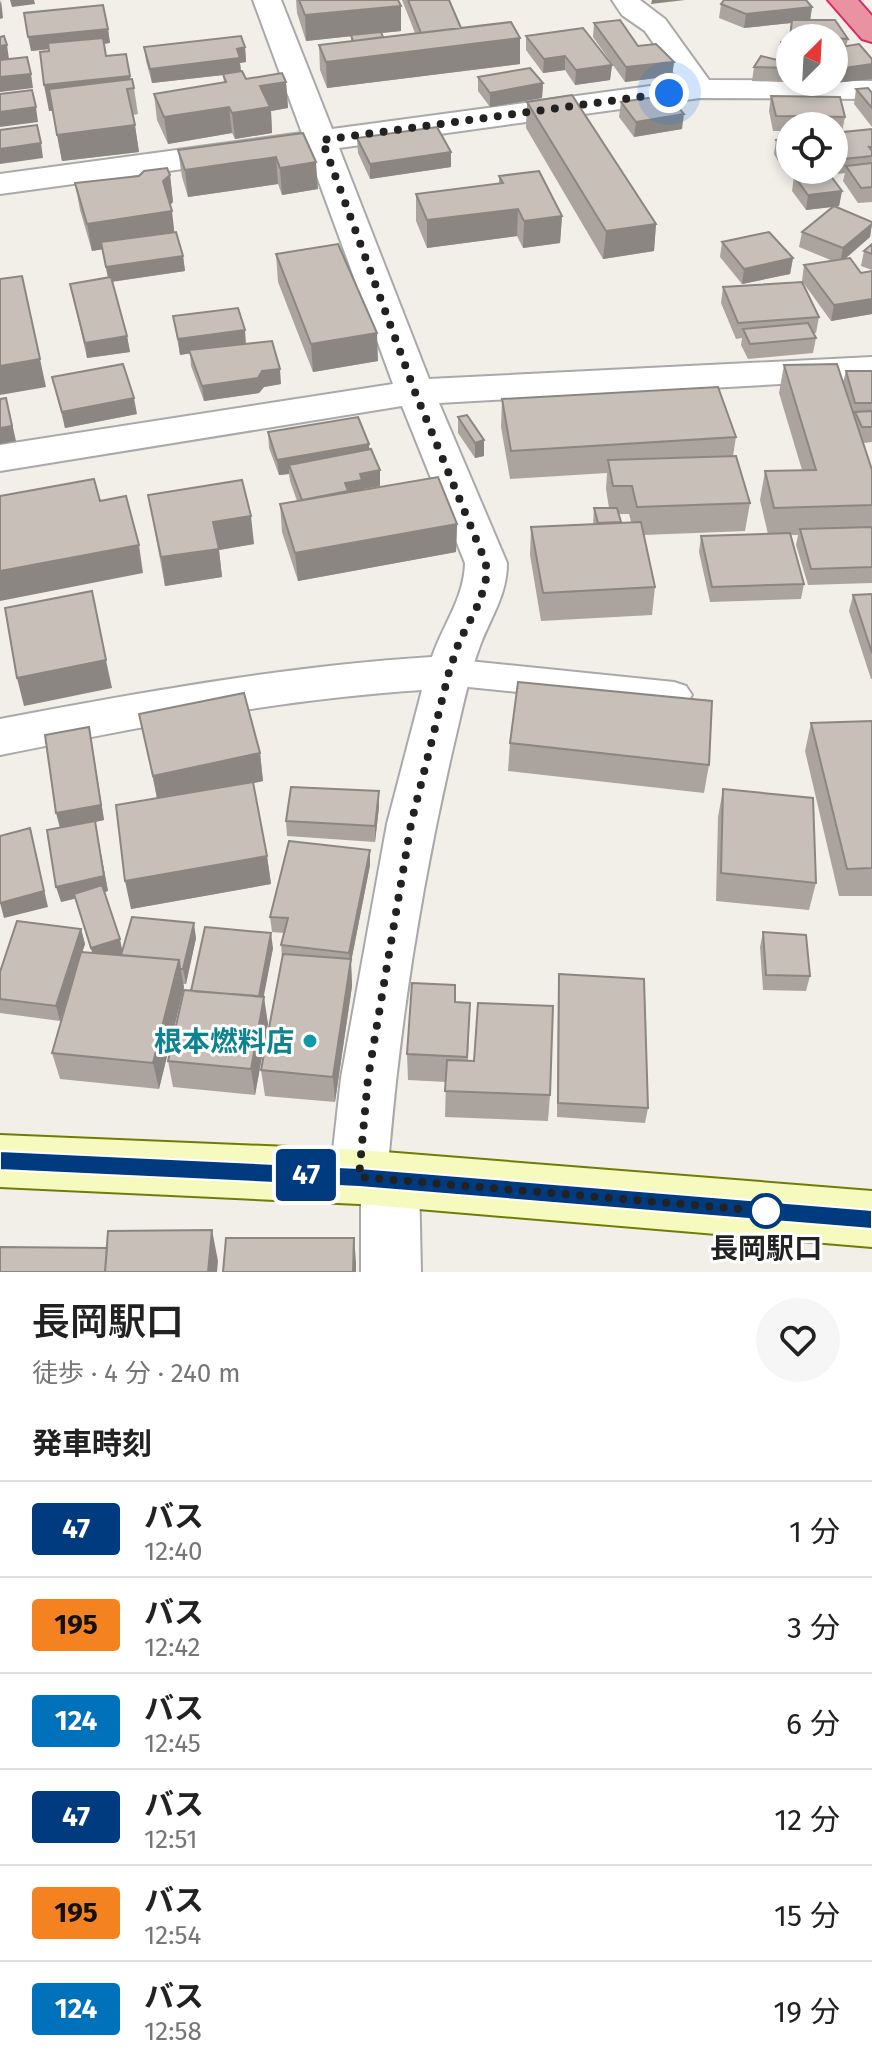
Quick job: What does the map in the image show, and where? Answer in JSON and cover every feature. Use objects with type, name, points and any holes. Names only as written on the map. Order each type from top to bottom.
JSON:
[{"type":"highway","points":[[842,0],[872,33]]},
{"type":"main road","points":[[0,1161],[375,1179],[872,1219]]},
{"type":"street","points":[[267,0],[415,392],[486,563],[486,579],[480,601],[459,642],[449,672],[411,824],[368,1078],[375,1179],[391,1272]]},
{"type":"street","points":[[626,0],[632,9],[655,25],[700,89]]},
{"type":"street","points":[[0,184],[700,89],[872,90]]},
{"type":"street","points":[[0,458],[415,392],[872,368]]},
{"type":"street","points":[[0,737],[163,706],[391,675],[449,672]]},
{"type":"lane","points":[[449,672],[674,695]]},
{"type":"building","points":[[299,0],[398,0],[401,6],[305,15]]},
{"type":"building","points":[[408,0],[449,0],[461,28],[421,33]]},
{"type":"building","points":[[724,0],[806,0],[812,7],[746,14],[721,4]]},
{"type":"building","points":[[103,5],[108,29],[28,37],[24,13]]},
{"type":"building","points":[[620,20],[638,46],[656,44],[674,62],[626,67],[594,23]]},
{"type":"building","points":[[792,20],[835,20],[838,24],[792,24]]},
{"type":"building","points":[[511,22],[520,38],[326,62],[319,45]]},
{"type":"building","points":[[583,28],[612,65],[576,70],[565,56],[544,59],[526,36]]},
{"type":"building","points":[[381,32],[383,37],[353,41],[351,35]]},
{"type":"building","points":[[4,36],[7,45],[0,46],[0,37]]},
{"type":"building","points":[[241,36],[245,47],[237,49],[240,58],[150,69],[144,47]]},
{"type":"building","points":[[103,38],[106,56],[126,54],[130,76],[44,85],[40,52],[49,51],[48,43]]},
{"type":"building","points":[[859,44],[872,59],[872,64],[848,67],[848,46]]},
{"type":"building","points":[[761,56],[776,60],[776,68],[754,67]]},
{"type":"building","points":[[27,57],[31,74],[0,77],[0,60]]},
{"type":"building","points":[[530,68],[543,83],[490,93],[478,77]]},
{"type":"building","points":[[242,71],[246,79],[282,73],[286,82],[260,86],[270,107],[232,113],[229,107],[164,117],[154,94],[226,82],[223,74]]},
{"type":"building","points":[[132,79],[134,88],[127,89],[135,125],[57,135],[49,89]]},
{"type":"building","points":[[868,88],[872,93],[872,108],[856,89]]},
{"type":"building","points":[[32,90],[36,107],[0,112],[0,94]]},
{"type":"building","points":[[572,95],[656,224],[606,231],[527,102]]},
{"type":"building","points":[[668,95],[684,114],[636,122],[621,102]]},
{"type":"building","points":[[771,96],[840,97],[844,112],[776,112],[776,116]]},
{"type":"building","points":[[37,125],[41,143],[0,149],[0,130]]},
{"type":"building","points":[[437,127],[451,152],[370,164],[357,138]]},
{"type":"building","points":[[872,129],[872,147],[869,147],[872,156],[848,159],[848,132]]},
{"type":"building","points":[[303,133],[316,162],[280,168],[276,157],[185,170],[178,150]]},
{"type":"building","points":[[872,163],[872,187],[861,188],[848,166]]},
{"type":"building","points":[[167,168],[170,175],[163,181],[172,211],[87,224],[75,183],[139,176],[144,171]]},
{"type":"building","points":[[539,171],[562,216],[524,221],[518,209],[427,220],[416,194],[503,183],[499,176]]},
{"type":"building","points":[[800,184],[837,184],[842,191],[808,195]]},
{"type":"building","points":[[834,206],[872,222],[843,248],[802,232]]},
{"type":"building","points":[[176,232],[183,256],[106,267],[101,242]]},
{"type":"building","points":[[769,232],[793,258],[744,269],[722,242]]},
{"type":"building","points":[[338,244],[377,333],[311,344],[276,254]]},
{"type":"building","points":[[850,258],[861,273],[872,271],[872,299],[834,305],[804,265]]},
{"type":"building","points":[[22,276],[40,359],[0,366],[0,279]]},
{"type":"building","points":[[111,277],[127,336],[85,343],[70,284]]},
{"type":"building","points":[[802,282],[819,317],[738,323],[723,287]]},
{"type":"building","points":[[238,308],[245,330],[178,339],[173,316]]},
{"type":"building","points":[[808,323],[816,338],[750,344],[743,329]]},
{"type":"building","points":[[272,341],[280,369],[262,371],[258,378],[202,386],[189,350]]},
{"type":"building","points":[[123,364],[134,398],[62,412],[52,377]]},
{"type":"building","points":[[837,364],[872,470],[872,505],[774,508],[765,471],[816,470],[784,365]]},
{"type":"building","points":[[846,371],[872,371],[872,403],[855,403]]},
{"type":"building","points":[[718,387],[736,437],[511,451],[502,399]]},
{"type":"building","points":[[6,398],[12,426],[0,428],[0,399]]},
{"type":"building","points":[[872,411],[872,427],[862,427],[855,412]]},
{"type":"building","points":[[467,415],[484,440],[475,443],[458,417]]},
{"type":"building","points":[[358,417],[369,444],[277,460],[268,432]]},
{"type":"building","points":[[371,449],[380,470],[360,474],[362,480],[345,483],[348,491],[302,500],[289,465]]},
{"type":"building","points":[[736,456],[750,503],[637,507],[632,486],[613,486],[608,460]]},
{"type":"building","points":[[438,477],[457,524],[295,553],[280,504]]},
{"type":"building","points":[[94,479],[100,501],[126,496],[139,545],[0,571],[0,496]]},
{"type":"building","points":[[242,480],[251,516],[213,522],[219,549],[161,557],[148,495]]},
{"type":"building","points":[[594,508],[617,508],[621,522],[598,523]]},
{"type":"building","points":[[641,522],[655,587],[543,593],[531,527]]},
{"type":"building","points":[[872,527],[872,567],[811,569],[800,529]]},
{"type":"building","points":[[790,533],[804,584],[712,587],[701,536]]},
{"type":"building","points":[[92,591],[106,660],[17,678],[5,608]]},
{"type":"building","points":[[872,594],[872,653],[853,595]]},
{"type":"building","points":[[518,682],[712,701],[709,765],[510,743]]},
{"type":"building","points":[[244,693],[260,753],[153,776],[139,714]]},
{"type":"building","points":[[872,721],[872,868],[847,869],[811,723]]},
{"type":"building","points":[[89,727],[101,805],[56,813],[45,735]]},
{"type":"building","points":[[253,782],[267,856],[125,881],[116,805]]},
{"type":"building","points":[[291,787],[379,791],[375,826],[286,821]]},
{"type":"building","points":[[723,789],[813,798],[816,883],[721,873]]},
{"type":"building","points":[[95,821],[104,876],[56,887],[47,830]]},
{"type":"building","points":[[30,828],[44,891],[0,903],[0,836]]},
{"type":"building","points":[[289,841],[370,850],[349,953],[281,945],[288,918],[270,917]]},
{"type":"building","points":[[102,885],[120,939],[91,948],[74,894]]},
{"type":"building","points":[[132,917],[194,923],[183,969],[180,969],[179,960],[121,955]]},
{"type":"building","points":[[17,921],[81,929],[56,1006],[0,999],[0,972]]},
{"type":"building","points":[[205,927],[271,933],[259,996],[191,991]]},
{"type":"building","points":[[763,932],[806,935],[810,976],[766,975]]},
{"type":"building","points":[[81,952],[179,960],[153,1063],[52,1053]]},
{"type":"building","name":"根本燃料店","points":[[283,954],[351,959],[333,1077],[261,1070]]},
{"type":"building","points":[[559,974],[644,979],[648,1108],[558,1103]]},
{"type":"building","points":[[412,983],[455,985],[455,1002],[470,1003],[467,1057],[407,1054]]},
{"type":"building","points":[[184,990],[264,997],[251,1069],[168,1061]]},
{"type":"building","points":[[478,1003],[553,1006],[550,1095],[445,1091],[447,1060],[474,1061]]},
{"type":"building","points":[[212,1230],[208,1272],[105,1272],[108,1231]]},
{"type":"building","points":[[226,1238],[354,1238],[353,1272],[223,1272]]},
{"type":"building","points":[[0,1247],[107,1248],[105,1272],[0,1272]]},
{"type":"bus line","name":"47","points":[[0,1161],[359,1177],[872,1219]]},
{"type":"place","name":"根本燃料店","points":[[310,1041]]},
{"type":"place","name":"長岡駅口","points":[[766,1211]]},
{"type":"route","points":[[669,93],[322,140],[415,392],[486,563],[486,579],[480,601],[459,642],[449,672],[411,824],[368,1078],[359,1177],[766,1211]]}]
